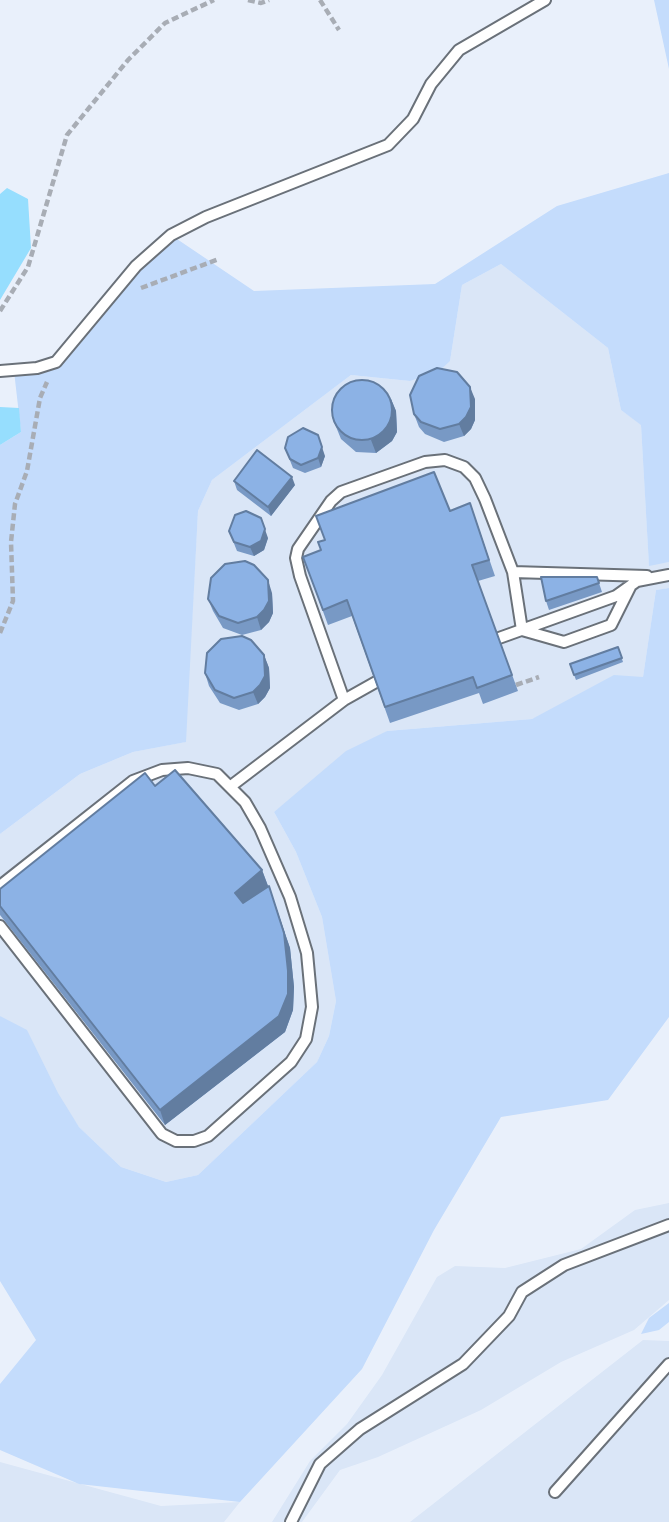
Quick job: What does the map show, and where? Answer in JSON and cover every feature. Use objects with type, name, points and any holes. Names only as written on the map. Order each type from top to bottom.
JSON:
[{"type":"lane","points":[[0,372],[37,368],[55,362],[136,266],[171,235],[206,217],[388,145],[413,119],[430,85],[459,50],[545,0]]},
{"type":"lane","points":[[344,700],[296,558],[298,549],[331,500],[341,492],[425,462],[444,460],[464,467],[474,478],[485,499],[513,572],[522,630]]},
{"type":"lane","points":[[513,572],[621,573],[653,577],[669,575]]},
{"type":"lane","points":[[499,638],[616,596],[653,577]]},
{"type":"lane","points":[[522,630],[564,642],[611,625],[630,587]]},
{"type":"lane","points":[[231,786],[344,700],[376,682]]},
{"type":"lane","points":[[0,886],[133,781],[162,770],[188,768],[217,774],[231,786],[261,828],[290,897],[307,953],[312,1007],[306,1039],[291,1062],[208,1136],[194,1141],[176,1141],[162,1134],[0,926]]},
{"type":"lane","points":[[291,1522],[320,1464],[360,1429],[463,1364],[509,1316],[522,1292],[564,1265],[669,1225]]},
{"type":"lane","points":[[555,1492],[669,1364]]},
{"type":"path","points":[[0,311],[28,267],[67,135],[128,60],[165,23],[214,0]]},
{"type":"path","points":[[248,0],[261,3],[269,0]]},
{"type":"path","points":[[320,0],[339,30]]},
{"type":"path","points":[[135,290],[179,271],[219,259]]},
{"type":"path","points":[[0,633],[13,601],[11,542],[15,504],[27,471],[40,398],[55,362]]},
{"type":"path","points":[[516,685],[539,677]]},
{"type":"shaded area","points":[[654,0],[669,0],[669,69]]},
{"type":"shaded area","points":[[669,173],[669,562],[649,566],[641,425],[621,410],[608,348],[501,264],[462,285],[450,361],[439,371],[410,381],[351,375],[212,480],[198,511],[186,742],[133,752],[80,774],[0,834],[0,445],[21,432],[14,371],[56,362],[171,235],[254,291],[435,284],[557,206]]},
{"type":"shaded area","points":[[7,188],[28,199],[31,248],[0,300],[0,194]]},
{"type":"shaded area","points":[[501,264],[608,348],[621,410],[641,424],[649,565],[669,562],[669,588],[656,590],[643,677],[532,719],[387,731],[274,812],[296,852],[322,917],[336,1001],[329,1036],[317,1062],[198,1175],[166,1182],[121,1167],[79,1127],[0,1016],[0,834],[80,774],[133,752],[185,742],[198,511],[212,480],[351,375],[410,381],[450,361],[462,285]]},
{"type":"shaded area","points":[[0,407],[19,408],[21,432],[0,445]]},
{"type":"shaded area","points":[[669,588],[669,1017],[608,1100],[501,1117],[434,1230],[362,1369],[240,1502],[79,1484],[0,1450],[0,1384],[36,1340],[0,1281],[0,1016],[27,1030],[58,1093],[79,1127],[121,1167],[166,1182],[198,1175],[317,1062],[329,1036],[336,1001],[322,917],[296,852],[274,812],[346,751],[387,731],[532,719],[614,675],[643,677],[656,590]]},
{"type":"shaded area","points":[[669,1203],[669,1300],[634,1330],[561,1362],[481,1410],[378,1457],[340,1470],[302,1522],[272,1522],[310,1461],[347,1424],[382,1375],[437,1277],[455,1266],[505,1268],[581,1249],[635,1210]]},
{"type":"shaded area","points":[[669,1303],[669,1322],[659,1330],[641,1334],[649,1318]]},
{"type":"shaded area","points":[[643,1340],[669,1341],[669,1522],[410,1522]]},
{"type":"shaded area","points":[[0,1462],[161,1506],[240,1502],[224,1522],[0,1522]]},
{"type":"building","points":[[437,368],[457,372],[470,387],[471,407],[459,424],[440,429],[421,422],[414,414],[410,395],[419,376]]},
{"type":"building","points":[[362,380],[374,382],[387,393],[392,410],[390,422],[379,435],[362,440],[350,438],[337,427],[332,410],[334,398],[345,385]]},
{"type":"building","points":[[303,428],[318,435],[322,447],[318,458],[301,465],[290,459],[285,448],[288,437]]},
{"type":"building","points":[[257,450],[292,477],[268,507],[234,481]]},
{"type":"building","points":[[434,472],[450,511],[470,503],[489,560],[472,565],[512,675],[477,688],[473,677],[385,707],[347,600],[323,610],[303,557],[321,550],[318,542],[325,540],[316,516]]},
{"type":"building","points":[[246,511],[261,518],[265,529],[261,541],[250,547],[234,542],[229,531],[235,515]]},
{"type":"building","points":[[245,561],[254,565],[268,580],[269,601],[257,617],[238,623],[219,616],[208,599],[211,578],[225,564]]},
{"type":"building","points":[[541,577],[597,577],[599,583],[546,601]]},
{"type":"building","points":[[242,636],[251,640],[264,655],[265,676],[253,692],[234,698],[215,690],[205,673],[207,653],[221,639]]},
{"type":"building","points":[[618,647],[622,658],[574,675],[570,664]]},
{"type":"building","points":[[175,770],[262,870],[235,893],[243,903],[269,886],[284,933],[288,994],[279,1016],[160,1110],[0,906],[0,889],[145,773],[155,786]]}]
